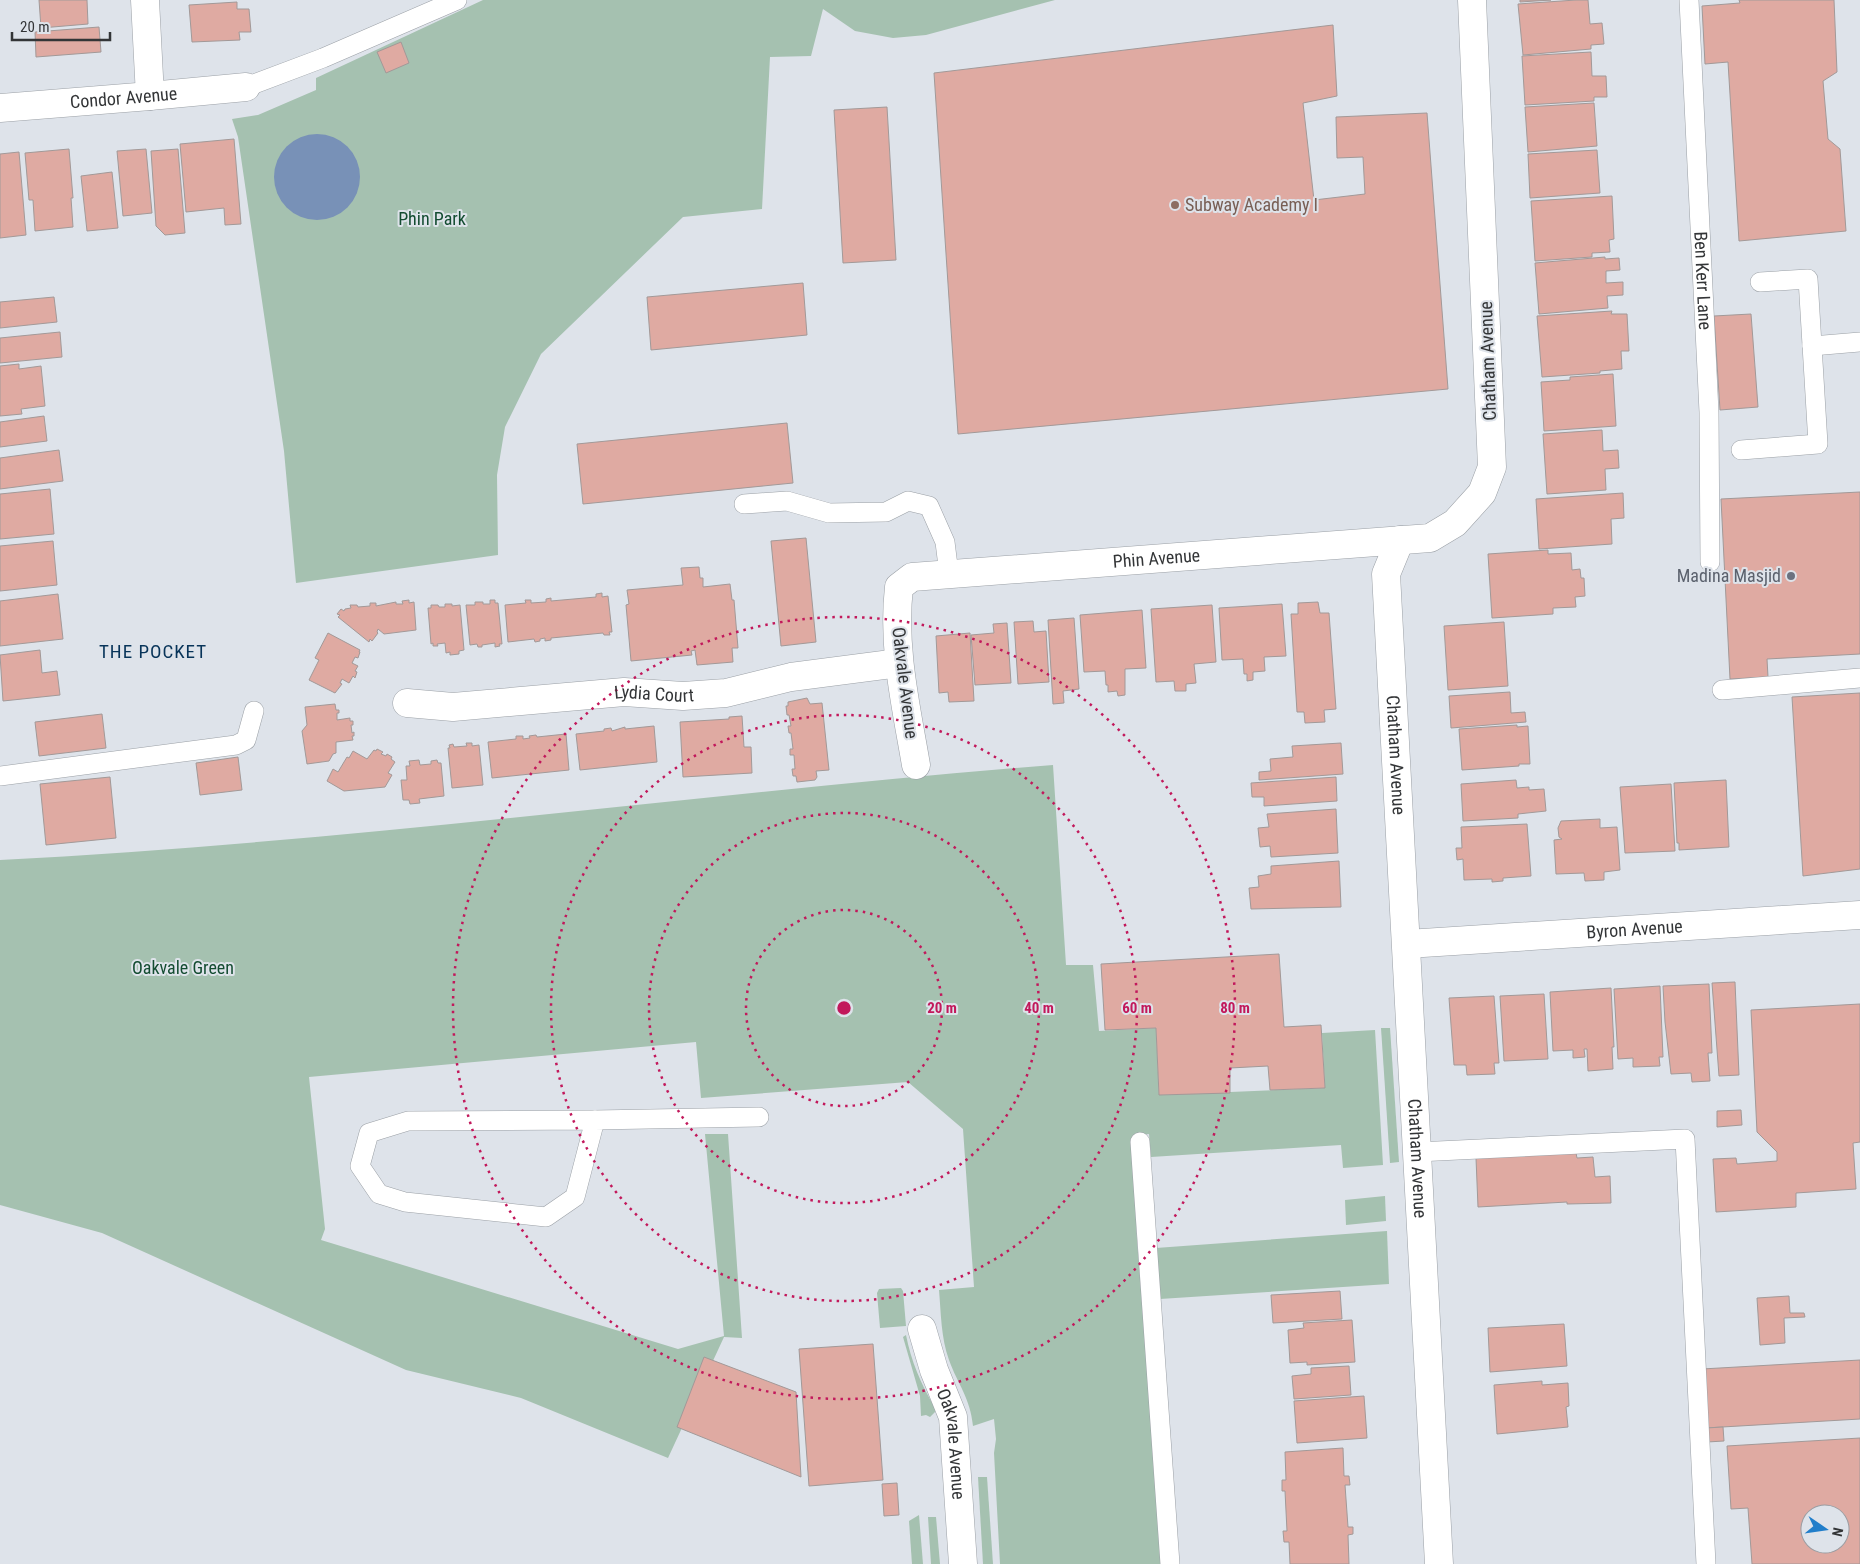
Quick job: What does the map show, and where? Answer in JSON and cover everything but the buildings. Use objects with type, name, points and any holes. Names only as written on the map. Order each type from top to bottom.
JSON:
[{"type":"street","points":[[145,0],[150,96]]},
{"type":"street","name":"Chatham Avenue","points":[[1439,1564],[1386,574],[1400,540],[1430,538],[1455,523],[1482,493],[1492,467],[1472,0]]},
{"type":"street","name":"Condor Avenue","points":[[0,108],[246,87]]},
{"type":"street","name":"Phin Avenue","points":[[912,577],[1400,540]]},
{"type":"street","name":"Oakvale Avenue","points":[[912,577],[899,587],[896,608],[899,663],[916,765]]},
{"type":"street","name":"Lydia Court","points":[[407,703],[454,707],[624,692],[683,696],[726,693],[791,677],[899,663]]},
{"type":"street","name":"Byron Avenue","points":[[1407,944],[1860,915]]},
{"type":"street","name":"Oakvale Avenue","points":[[922,1329],[934,1370],[953,1417],[963,1564]]},
{"type":"lane","points":[[246,87],[323,58],[457,0]]},
{"type":"lane","name":"Ben Kerr Lane","points":[[1689,0],[1709,412],[1710,562]]},
{"type":"lane","points":[[1741,450],[1818,444],[1808,279],[1760,282]]},
{"type":"lane","points":[[1812,346],[1860,342]]},
{"type":"lane","points":[[744,504],[787,501],[829,513],[886,512],[908,501],[929,506],[945,542],[949,574]]},
{"type":"lane","points":[[1722,690],[1860,678]]},
{"type":"lane","points":[[0,776],[236,745],[246,740],[254,711]]},
{"type":"lane","points":[[595,1120],[575,1196],[546,1217],[405,1202],[379,1194],[360,1166],[369,1133],[408,1121],[595,1120],[759,1116]]},
{"type":"lane","points":[[1417,1152],[1685,1139],[1706,1564]]},
{"type":"lane","points":[[1140,1142],[1170,1564]]},
{"type":"green space","name":"Phin Park","points":[[483,0],[1055,0],[926,35],[893,38],[855,31],[823,9],[811,56],[770,57],[762,209],[683,217],[541,354],[505,427],[497,475],[498,555],[296,583],[284,451],[238,137],[232,119],[258,115],[316,90],[316,78]]},
{"type":"green space","name":"Oakvale Green","points":[[1053,765],[1066,965],[1093,965],[1099,1031],[1156,1028],[1159,1095],[1325,1088],[1322,1033],[1375,1030],[1383,1165],[1343,1168],[1341,1145],[1151,1157],[1149,1134],[1132,1136],[1137,1240],[1163,1564],[1000,1564],[994,1419],[973,1426],[969,1407],[946,1352],[941,1316],[939,1290],[974,1287],[963,1129],[908,1082],[701,1098],[696,1042],[309,1077],[325,1229],[321,1240],[678,1349],[724,1336],[705,1134],[728,1134],[742,1338],[724,1337],[668,1458],[521,1398],[406,1370],[102,1233],[0,1205],[0,860],[264,841],[921,776]]},
{"type":"green space","points":[[1381,1028],[1390,1028],[1399,1162],[1390,1163]]},
{"type":"green space","points":[[1385,1196],[1386,1221],[1346,1225],[1345,1200]]},
{"type":"green space","points":[[1387,1231],[1389,1284],[1160,1299],[1156,1248]]},
{"type":"green space","points":[[901,1288],[903,1291],[906,1326],[880,1328],[877,1293],[879,1289]]},
{"type":"green space","points":[[906,1335],[917,1372],[935,1408],[935,1412],[930,1417],[926,1415],[921,1416],[920,1396],[903,1337]]},
{"type":"green space","points":[[978,1477],[987,1477],[993,1564],[983,1564]]},
{"type":"green space","points":[[919,1515],[923,1564],[912,1564],[909,1521]]},
{"type":"green space","points":[[928,1517],[936,1517],[940,1564],[931,1564]]},
{"type":"water","points":[[317,134],[333,137],[341,141],[353,153],[357,161],[360,177],[357,193],[353,201],[341,213],[333,217],[317,220],[301,217],[293,213],[281,201],[277,193],[274,177],[277,161],[281,153],[293,141],[301,137]]},
{"type":"place","name":"Subway Academy I","points":[[1175,205]]},
{"type":"place","name":"Madina Masjid","points":[[1791,576]]},
{"type":"district","name":"THE POCKET","points":[[153,651]]}]
